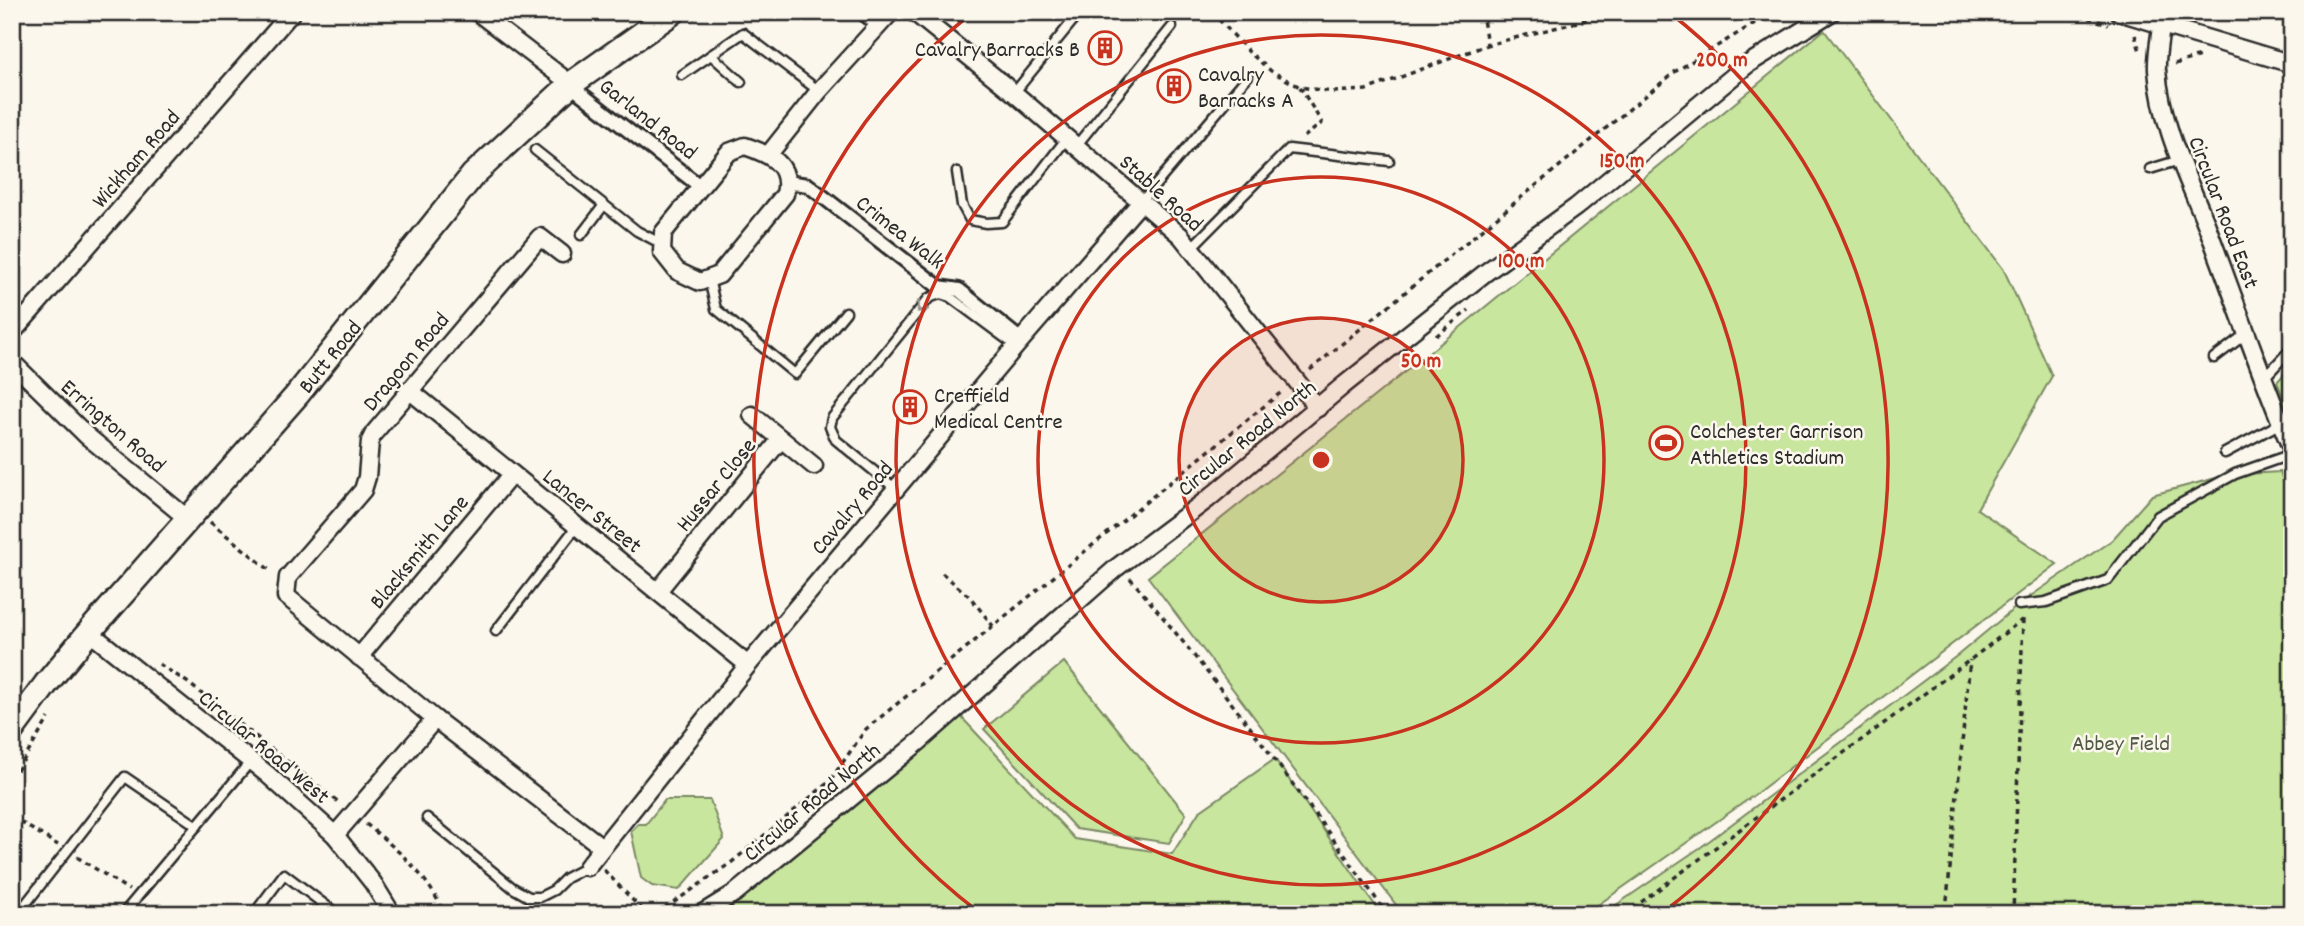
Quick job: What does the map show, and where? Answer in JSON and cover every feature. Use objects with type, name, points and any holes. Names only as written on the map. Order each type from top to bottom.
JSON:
[{"type":"main road","name":"Butt Road","points":[[12,730],[89,632],[194,517],[297,395],[472,175],[571,84],[673,12]]},
{"type":"street","name":"Wickham Road","points":[[12,333],[292,12]]},
{"type":"street","points":[[477,12],[571,84]]},
{"type":"street","points":[[862,12],[878,25]]},
{"type":"street","points":[[662,244],[662,252],[677,271],[700,282],[719,275],[785,194],[788,182],[769,154],[820,91],[891,12]]},
{"type":"street","name":"Circular Road North","points":[[702,914],[735,893],[920,741],[1116,568],[1208,499],[1485,273],[1576,207],[1748,64],[1832,12]]},
{"type":"street","points":[[2119,12],[2162,18],[2177,31],[2292,64]]},
{"type":"street","name":"Stable Road","points":[[920,14],[1181,236],[1318,408]]},
{"type":"street","name":"Circular Road East","points":[[2162,18],[2157,39],[2157,71],[2163,108],[2180,160],[2292,452]]},
{"type":"street","name":"Garland Road","points":[[571,84],[701,187]]},
{"type":"street","name":"Garland Road","points":[[662,244],[663,233],[729,152],[745,146],[769,154]]},
{"type":"street","name":"Crimea Walk","points":[[788,182],[808,185],[939,287],[959,290],[1019,343]]},
{"type":"street","name":"Cavalry Road","points":[[594,858],[748,665],[1141,202]]},
{"type":"street","name":"Dragoon Road","points":[[287,584],[288,577],[363,490],[367,477],[370,441],[409,390],[540,237],[562,254]]},
{"type":"street","name":"Errington Road","points":[[12,362],[87,436],[194,517]]},
{"type":"street","name":"Lancer Street","points":[[409,390],[748,665]]},
{"type":"street","name":"Hussar Close","points":[[752,415],[814,466]]},
{"type":"street","name":"Hussar Close","points":[[658,592],[781,439]]},
{"type":"street","name":"Blacksmith Lane","points":[[359,657],[512,474]]},
{"type":"street","points":[[287,584],[286,596],[435,719],[594,858]]},
{"type":"street","name":"Circular Road West","points":[[89,632],[251,761],[335,835],[373,883],[392,914]]},
{"type":"street","points":[[335,835],[435,719]]},
{"type":"lane","points":[[1014,93],[1080,12]]},
{"type":"lane","points":[[957,172],[962,205],[970,220],[1003,222],[1172,27]]},
{"type":"lane","points":[[681,75],[743,33],[820,91]]},
{"type":"lane","points":[[711,55],[741,82]]},
{"type":"lane","points":[[1141,202],[1248,76]]},
{"type":"lane","points":[[1191,248],[1289,149],[1389,161]]},
{"type":"lane","points":[[535,150],[637,231],[662,244]]},
{"type":"lane","points":[[2150,169],[2180,160]]},
{"type":"lane","points":[[581,234],[604,205]]},
{"type":"lane","points":[[709,279],[716,309],[795,374],[846,312]]},
{"type":"lane","points":[[896,489],[836,440],[830,428],[832,418],[929,298],[940,295],[950,297],[1019,343]]},
{"type":"lane","points":[[2214,358],[2247,333]]},
{"type":"lane","points":[[2264,378],[2292,348]]},
{"type":"lane","points":[[2225,453],[2281,423]]},
{"type":"lane","points":[[2019,605],[2046,602],[2108,580],[2158,516],[2235,474],[2292,452]]},
{"type":"lane","points":[[496,631],[577,526]]},
{"type":"lane","points":[[123,914],[251,761]]},
{"type":"lane","points":[[33,914],[24,906],[125,778],[197,826]]},
{"type":"lane","points":[[427,818],[513,888],[528,897],[540,897],[555,890],[594,858]]},
{"type":"lane","points":[[254,914],[284,874],[333,911],[331,914]]},
{"type":"path","points":[[1212,12],[1271,71],[1300,87],[1332,92],[1366,90],[1487,45],[1586,20],[1638,12]]},
{"type":"path","points":[[1482,12],[1487,45]]},
{"type":"path","points":[[657,914],[732,862],[829,782],[866,729],[1343,345],[1676,71],[1773,12]]},
{"type":"path","points":[[2157,71],[2198,55],[2211,59]]},
{"type":"path","points":[[1289,149],[1322,123],[1300,87]]},
{"type":"path","points":[[194,517],[287,584]]},
{"type":"path","points":[[942,573],[970,597],[993,626]]},
{"type":"path","points":[[1130,578],[1188,646],[1293,783],[1387,914]]},
{"type":"path","points":[[1625,914],[2046,602]]},
{"type":"path","points":[[2014,914],[2023,619]]},
{"type":"path","points":[[1946,910],[1970,660]]},
{"type":"path","points":[[156,662],[187,682],[398,851],[433,889],[444,914]]},
{"type":"path","points":[[12,779],[51,714]]},
{"type":"path","points":[[12,817],[138,896]]},
{"type":"path","points":[[594,858],[646,914]]},
{"type":"green space","name":"Colchester Garrison Athletics Stadium","points":[[1824,30],[2004,270],[2052,376],[1977,509],[2057,564],[1753,796],[1585,914],[1403,914],[1148,577],[1446,339]]},
{"type":"green space","points":[[2292,365],[2292,419],[2277,382]]},
{"type":"green space","name":"Abbey Field","points":[[2280,472],[2292,501],[2292,914],[1603,914],[1701,847],[1958,655],[2022,602],[2112,540],[2152,495],[2227,475]]},
{"type":"green space","points":[[1064,662],[1186,814],[1169,843],[1076,829],[984,729]]},
{"type":"green space","points":[[952,707],[1075,839],[1172,854],[1199,812],[1275,759],[1381,914],[697,914]]},
{"type":"green space","points":[[665,800],[710,800],[724,839],[679,890],[652,886],[641,878],[631,831],[638,824],[646,824]]},
{"type":"place","name":"Cavalry Barracks B","points":[[1105,48]]},
{"type":"place","name":"Cavalry Barracks A","points":[[1174,86]]},
{"type":"place","name":"Creffield Medical Centre","points":[[910,407]]},
{"type":"place","name":"Colchester Garrison Athletics Stadium","points":[[1666,443]]}]
